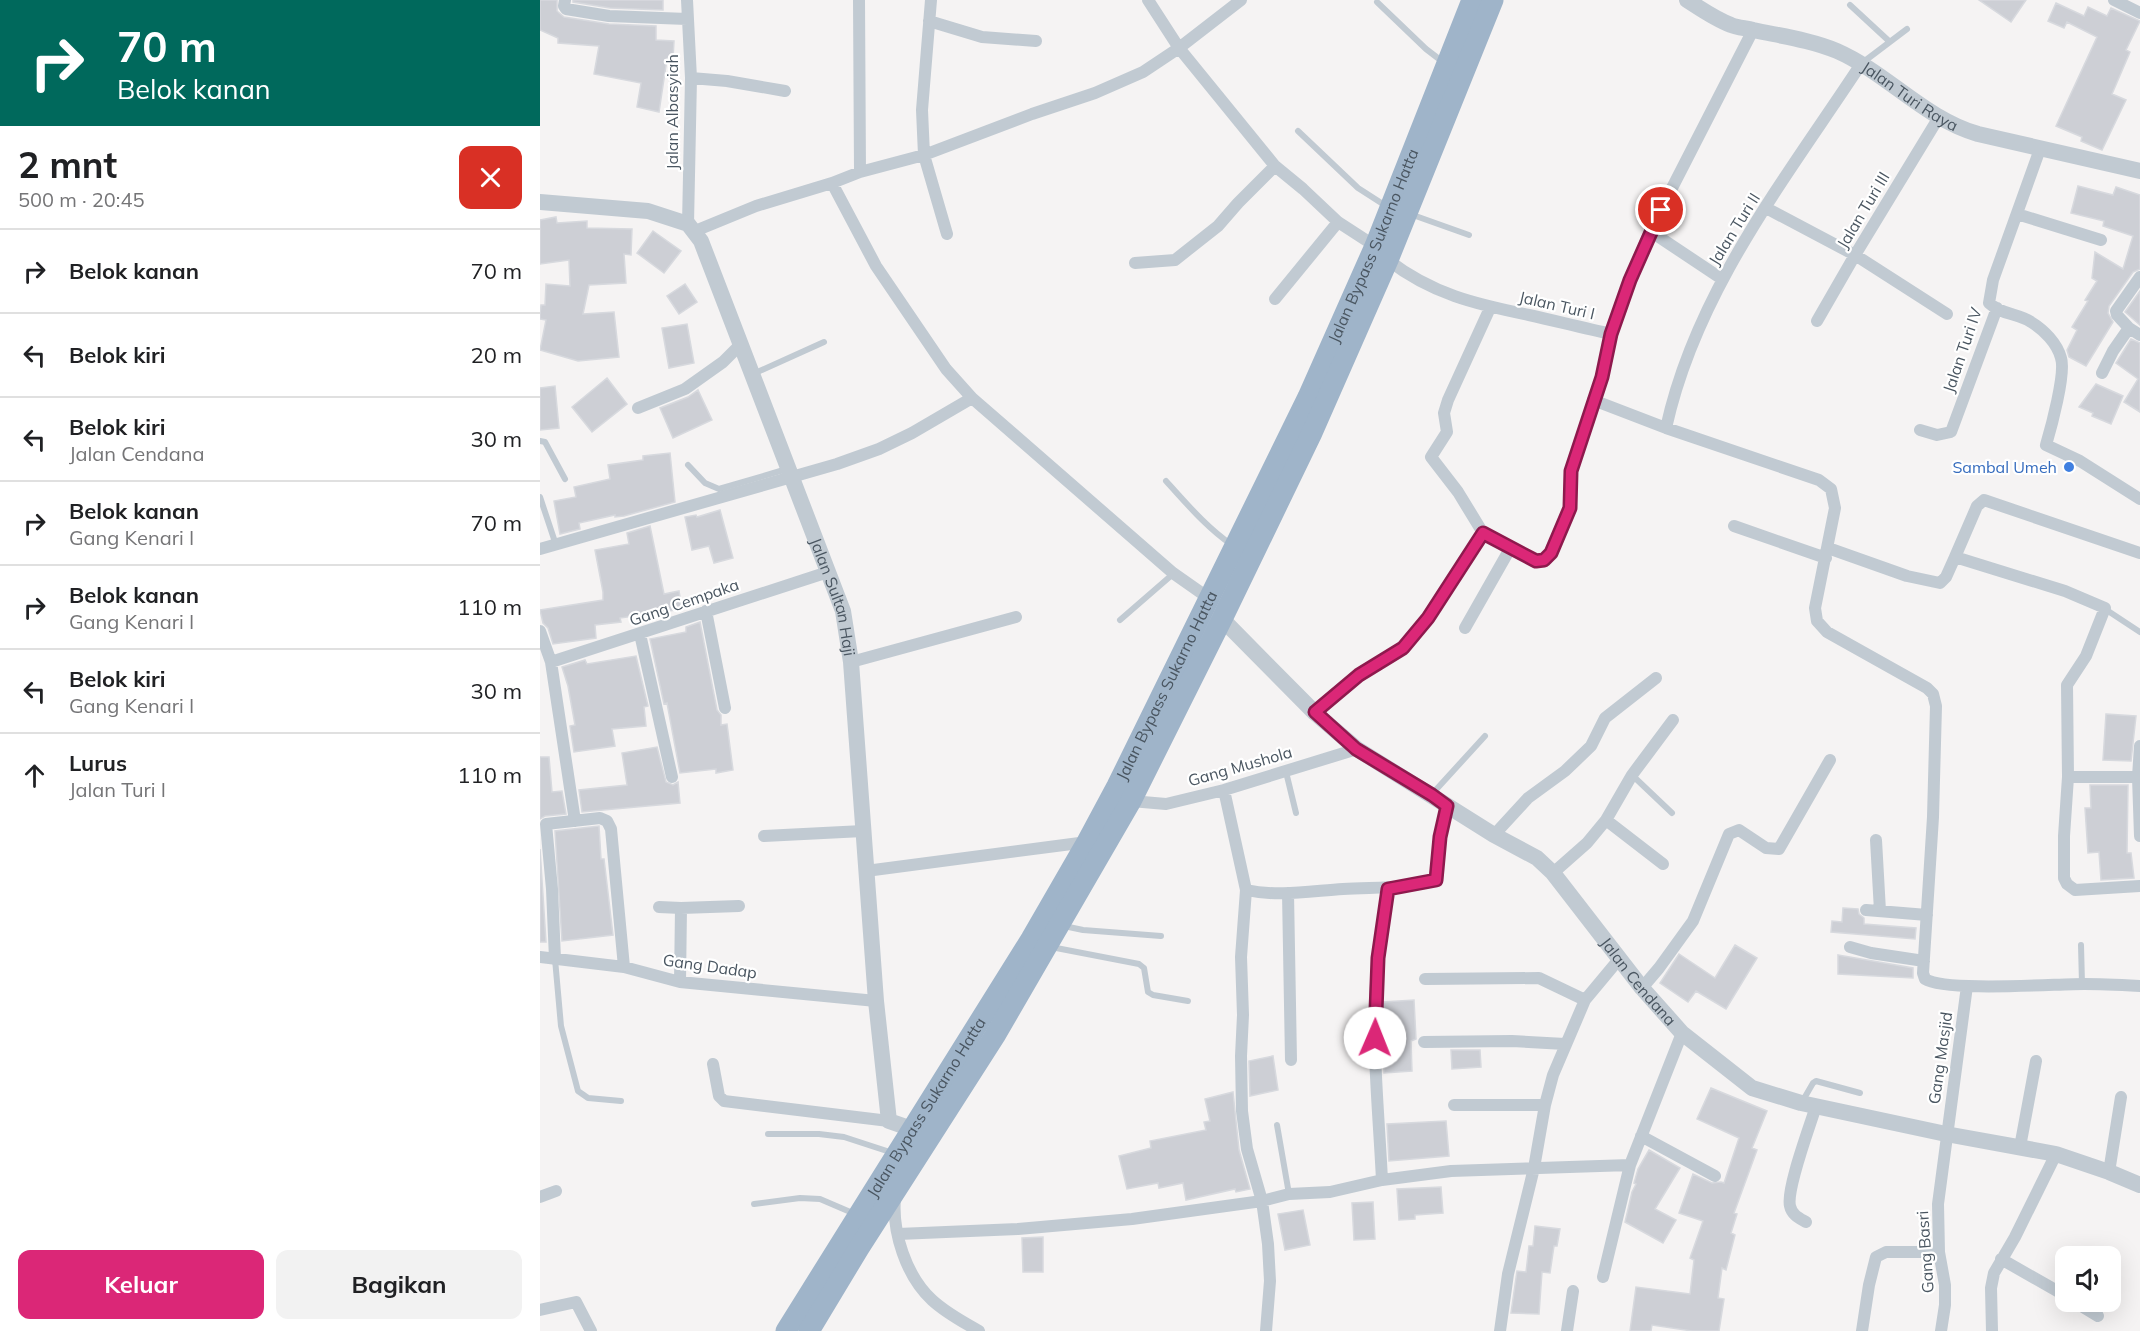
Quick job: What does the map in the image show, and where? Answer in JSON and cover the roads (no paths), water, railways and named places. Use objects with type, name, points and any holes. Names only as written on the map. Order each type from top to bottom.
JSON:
[{"type":"highway","name":"Jalan Bypass Sukarno Hatta","points":[[1399,210],[1446,64],[1472,0]]},
{"type":"highway","name":"Jalan Bypass Sukarno Hatta","points":[[786,1331],[912,1130],[1040,942],[1061,926],[1131,801],[1311,435],[1381,253],[1493,0]]},
{"type":"highway","name":"Jalan Bypass Sukarno Hatta","points":[[812,1330],[859,1248],[996,1034],[1087,842],[1236,548],[1308,397],[1381,253]]},
{"type":"street","points":[[565,0],[566,9],[609,16],[687,20]]},
{"type":"street","name":"Jalan Albasyiah","points":[[687,0],[691,78],[691,228]]},
{"type":"street","points":[[859,0],[860,172]]},
{"type":"street","points":[[931,0],[922,110],[924,154],[947,234]]},
{"type":"street","name":"Jalan Turi I","points":[[1148,0],[1179,48],[1275,166],[1338,222],[1403,272],[1434,290],[1490,308],[1611,334],[1650,231],[1754,30]]},
{"type":"street","points":[[540,202],[648,211],[691,228],[860,172],[924,154],[1095,93],[1143,72],[1179,48],[1240,0]]},
{"type":"street","name":"Jalan Turi Raya","points":[[1687,0],[1714,18],[1733,26],[1821,45],[1862,64],[1939,117],[1972,132],[2140,171]]},
{"type":"street","points":[[2114,0],[2140,13]]},
{"type":"street","points":[[929,21],[982,38],[1036,41]]},
{"type":"street","name":"Jalan Turi II","points":[[1666,428],[1682,368],[1722,279],[1766,208],[1862,64]]},
{"type":"street","points":[[691,78],[727,81],[785,91]]},
{"type":"street","name":"Jalan Turi III","points":[[1817,321],[1939,117]]},
{"type":"street","name":"Jalan Turi IV","points":[[1920,430],[1937,435],[1951,432],[1997,308],[1990,305],[1988,301],[2040,149]]},
{"type":"street","points":[[1135,263],[1175,260],[1218,226],[1275,166]]},
{"type":"street","points":[[832,183],[876,266],[946,369],[972,398],[1173,573],[1210,598]]},
{"type":"street","points":[[1766,208],[1855,255],[1947,314]]},
{"type":"street","points":[[2017,214],[2101,240]]},
{"type":"street","points":[[1275,299],[1338,222]]},
{"type":"street","name":"Jalan Sultan Haji","points":[[691,228],[701,241],[843,611],[851,662],[876,1001],[889,1121]]},
{"type":"street","points":[[1650,231],[1722,279]]},
{"type":"street","points":[[2140,277],[2116,311],[2129,328],[2140,335]]},
{"type":"street","points":[[1490,308],[1448,400],[1444,413],[1446,434],[1431,457],[1458,492],[1483,533],[1536,561],[1544,560],[1551,553],[1570,508],[1571,471],[1602,377],[1611,334]]},
{"type":"street","points":[[1997,308],[2030,321],[2042,330],[2054,343],[2062,359],[2060,381],[2046,446],[2080,461],[2140,499]]},
{"type":"street","points":[[2103,373],[2113,351],[2129,328]]},
{"type":"street","points":[[638,408],[685,389],[723,362],[741,344]]},
{"type":"street","points":[[540,549],[790,473],[837,464],[879,449],[912,433],[972,398]]},
{"type":"street","points":[[1593,400],[1828,485],[1834,496],[1835,508],[1815,608],[1820,627],[1927,688],[1935,700],[1928,915],[1923,973],[1927,981],[1967,986],[2082,984],[2140,986]]},
{"type":"street","points":[[1734,526],[1907,576],[1940,583],[1946,577],[1977,506],[1984,500],[2140,553]]},
{"type":"street","points":[[1315,712],[1359,675],[1403,648],[1428,618],[1483,533]]},
{"type":"street","points":[[1465,628],[1511,547]]},
{"type":"street","points":[[1955,557],[2065,591],[2105,609],[2086,656],[2067,685],[2068,777],[2064,836],[2065,882],[2072,889],[2080,891],[2140,886]]},
{"type":"street","name":"Gang Cempaka","points":[[551,662],[828,572]]},
{"type":"street","points":[[706,611],[725,708]]},
{"type":"street","points":[[851,662],[1016,618]]},
{"type":"street","name":"Jalan Cendana","points":[[1222,619],[1315,712],[1356,749],[1494,835],[1537,858],[1553,873],[1642,988],[1682,1033],[1752,1088],[1808,1104],[1946,1134],[2056,1154],[2140,1185]]},
{"type":"street","points":[[540,631],[551,662],[575,821]]},
{"type":"street","points":[[640,634],[672,777]]},
{"type":"street","points":[[1494,835],[1528,798],[1565,771],[1591,746],[1605,718],[1656,678]]},
{"type":"street","points":[[1553,873],[1587,843],[1606,820],[1632,775],[1673,720]]},
{"type":"street","points":[[2140,746],[2138,777],[2140,836]]},
{"type":"street","name":"Gang Mushola","points":[[1131,801],[1166,804],[1224,790],[1356,749]]},
{"type":"street","points":[[1642,988],[1659,969],[1693,921],[1729,834],[1739,830],[1766,848],[1779,849],[1830,760]]},
{"type":"street","points":[[2068,777],[2138,777]]},
{"type":"street","points":[[1224,790],[1246,890],[1241,957],[1242,1111],[1247,1149],[1262,1201],[1268,1244],[1270,1281],[1266,1331]]},
{"type":"street","points":[[1246,890],[1266,895],[1346,888],[1388,889],[1436,880],[1440,837],[1447,806]]},
{"type":"street","points":[[555,959],[546,889],[543,824],[605,819],[611,829],[624,968]]},
{"type":"street","points":[[1606,820],[1663,864]]},
{"type":"street","points":[[764,836],[863,831]]},
{"type":"street","points":[[1876,840],[1880,911]]},
{"type":"street","points":[[866,872],[1087,842]]},
{"type":"street","points":[[1382,1180],[1375,1078],[1375,1018],[1378,958],[1388,889]]},
{"type":"street","points":[[1288,893],[1291,1060]]},
{"type":"street","points":[[659,907],[739,906]]},
{"type":"street","points":[[680,982],[681,908]]},
{"type":"street","points":[[1866,910],[1928,915]]},
{"type":"street","points":[[1850,947],[1924,962]]},
{"type":"street","name":"Gang Dadap","points":[[540,957],[624,968],[680,982],[876,1001]]},
{"type":"street","points":[[1500,1331],[1508,1274],[1534,1168],[1545,1105],[1553,1075],[1585,1000],[1620,958]]},
{"type":"street","points":[[1425,979],[1529,977],[1549,981],[1585,1000]]},
{"type":"street","name":"Gang Masjid","points":[[1946,1134],[1967,986]]},
{"type":"street","points":[[1603,1277],[1630,1165],[1682,1033]]},
{"type":"street","points":[[1424,1042],[1512,1041],[1565,1044]]},
{"type":"street","points":[[2020,1147],[2036,1061]]},
{"type":"street","points":[[713,1064],[720,1096],[724,1101],[889,1121],[912,1130]]},
{"type":"street","points":[[2109,1172],[2121,1096]]},
{"type":"street","points":[[1806,1222],[1793,1213],[1789,1203],[1808,1104]]},
{"type":"street","points":[[1454,1105],[1545,1105]]},
{"type":"street","name":"Gang Basri","points":[[1941,1331],[1945,1284],[1939,1252],[1938,1204],[1946,1134]]},
{"type":"street","points":[[1641,1136],[1715,1176]]},
{"type":"street","points":[[1992,1331],[1991,1281],[2056,1154]]},
{"type":"street","points":[[898,1234],[1018,1230],[1132,1220],[1262,1201],[1289,1194],[1330,1192],[1382,1180],[1451,1171],[1630,1165]]},
{"type":"street","points":[[540,1197],[556,1191]]},
{"type":"street","points":[[895,1194],[894,1211],[898,1234],[911,1271],[920,1286],[940,1306],[979,1331]]},
{"type":"street","points":[[1862,1331],[1876,1257],[1886,1252],[1939,1252]]},
{"type":"street","points":[[2001,1259],[2055,1290]]},
{"type":"street","points":[[1567,1331],[1573,1291]]},
{"type":"street","points":[[540,1310],[576,1302],[591,1331]]},
{"type":"street","points":[[2091,1312],[2098,1316]]},
{"type":"lane","points":[[1377,2],[1426,49],[1446,64]]},
{"type":"lane","points":[[1851,5],[1890,42]]},
{"type":"lane","points":[[1862,64],[1874,52],[1907,29]]},
{"type":"lane","points":[[1298,130],[1358,188],[1399,210],[1469,235]]},
{"type":"lane","points":[[753,374],[824,342]]},
{"type":"lane","points":[[540,441],[545,442],[565,479]]},
{"type":"lane","points":[[688,465],[705,483],[719,489],[790,473]]},
{"type":"lane","points":[[1166,480],[1206,525],[1236,548]]},
{"type":"lane","points":[[540,497],[556,545]]},
{"type":"lane","points":[[1120,620],[1173,573]]},
{"type":"lane","points":[[2105,609],[2140,632]]},
{"type":"lane","points":[[1432,795],[1485,736]]},
{"type":"lane","points":[[1286,772],[1296,813]]},
{"type":"lane","points":[[1632,775],[1672,813]]},
{"type":"lane","points":[[1061,926],[1161,936]]},
{"type":"lane","points":[[1040,942],[1139,964],[1144,968],[1148,992],[1153,995],[1188,1001]]},
{"type":"lane","points":[[2081,945],[2082,984]]},
{"type":"lane","points":[[555,959],[561,1026],[578,1091],[588,1098],[621,1101]]},
{"type":"lane","points":[[1808,1104],[1813,1083],[1816,1081],[1860,1093]]},
{"type":"lane","points":[[1277,1125],[1289,1194]]},
{"type":"lane","points":[[768,1134],[819,1134],[844,1137],[896,1154]]},
{"type":"lane","points":[[754,1204],[800,1198],[820,1199],[858,1215]]},
{"type":"place","name":"Sambal Umeh","points":[[2069,467]]}]
